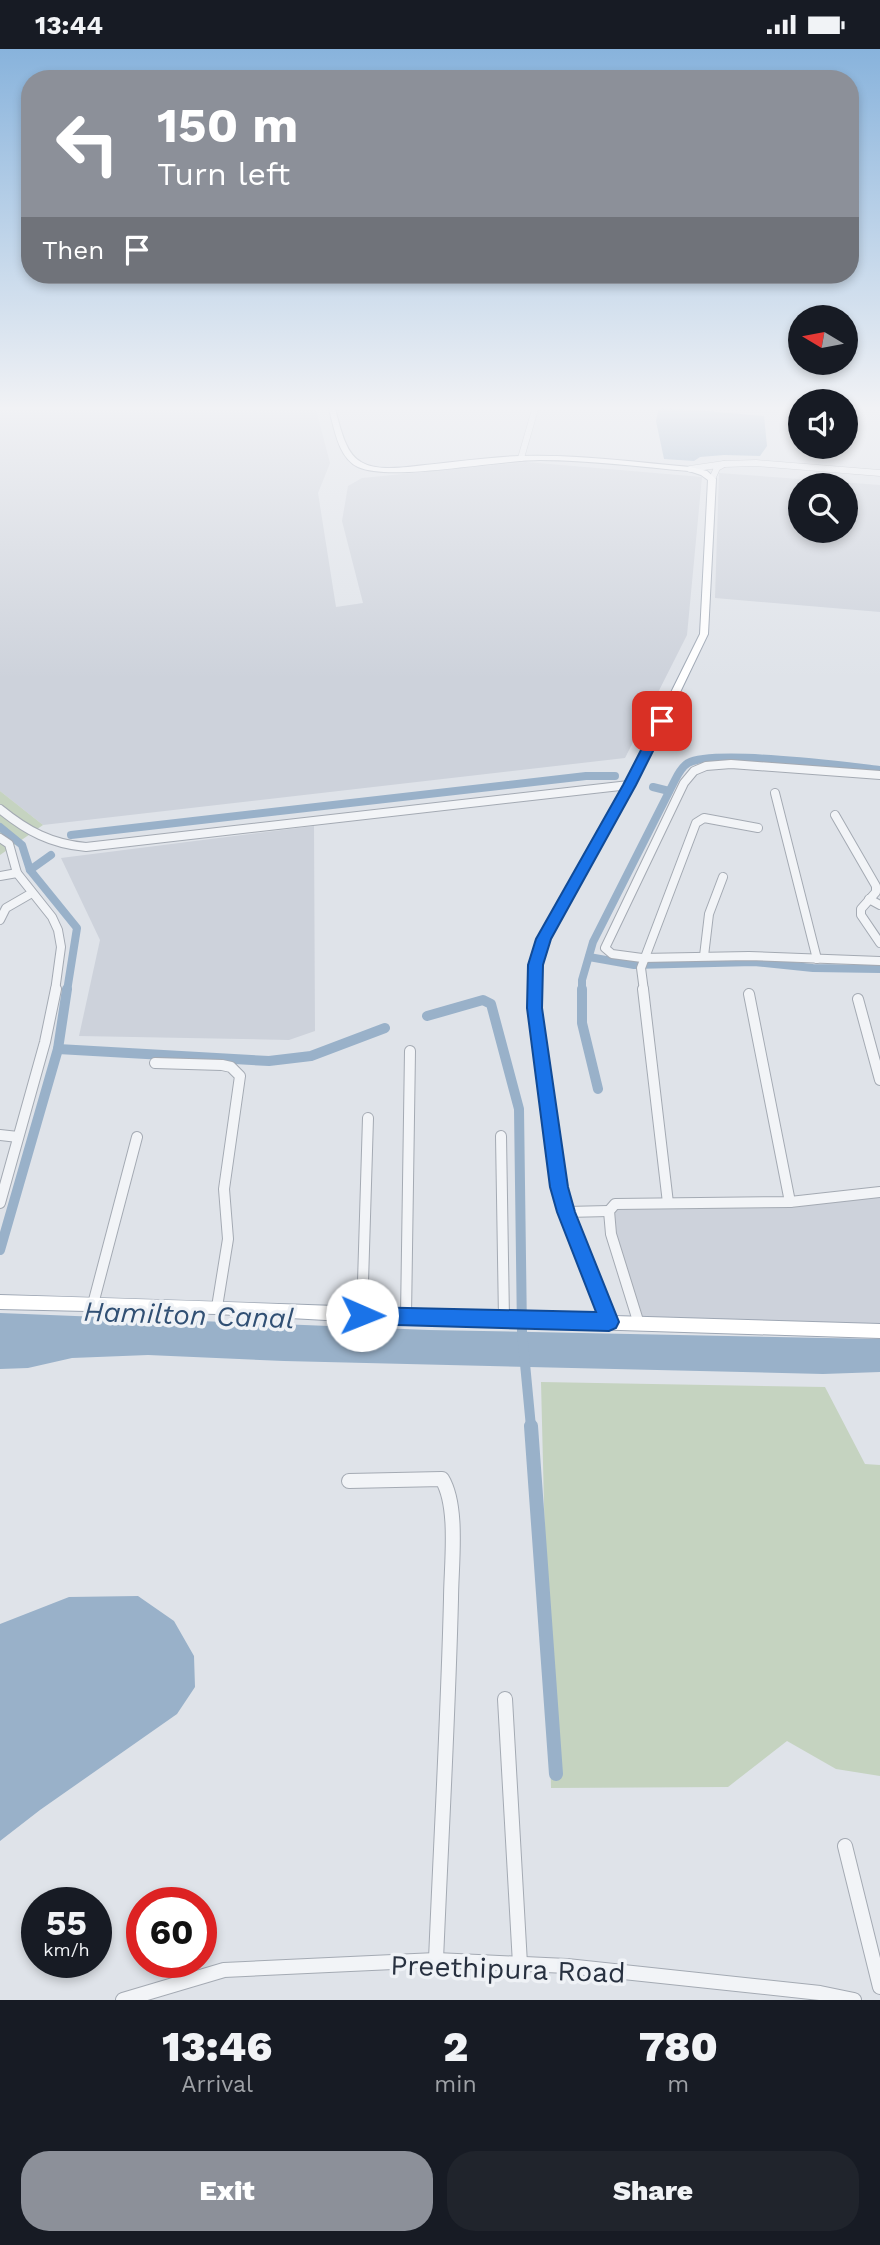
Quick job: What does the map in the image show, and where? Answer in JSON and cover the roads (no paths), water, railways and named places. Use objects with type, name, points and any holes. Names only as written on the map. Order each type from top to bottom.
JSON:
[{"type":"main road","points":[[609,1322],[566,1212],[559,1187],[535,1008],[535,965],[543,939],[629,785],[704,634],[711,497]]},
{"type":"main road","points":[[2,1302],[217,1307],[406,1317],[880,1331]]},
{"type":"street","points":[[880,775],[732,764],[706,766],[694,771],[684,783],[605,948],[612,954],[641,962],[705,956],[880,961]]},
{"type":"street","points":[[0,809],[26,830],[44,840],[62,846],[86,847],[629,785]]},
{"type":"street","points":[[587,790],[606,793],[620,802]]},
{"type":"street","points":[[775,793],[817,959]]},
{"type":"street","points":[[835,815],[876,886],[876,892],[861,909],[861,915],[880,943]]},
{"type":"street","points":[[668,1203],[641,962],[696,823],[704,818],[758,828]]},
{"type":"street","points":[[0,838],[9,843],[18,873],[52,917],[61,947],[58,977],[44,1042],[0,1203]]},
{"type":"street","points":[[0,876],[18,873]]},
{"type":"street","points":[[705,956],[709,914],[723,877]]},
{"type":"street","points":[[0,920],[6,908],[32,893]]},
{"type":"street","points":[[869,899],[880,905]]},
{"type":"street","points":[[749,994],[790,1202]]},
{"type":"street","points":[[858,999],[880,1080]]},
{"type":"street","points":[[406,1317],[410,1051]]},
{"type":"street","points":[[155,1063],[218,1064],[235,1068],[241,1075],[224,1189],[228,1239],[217,1307]]},
{"type":"street","points":[[362,1315],[368,1118]]},
{"type":"street","points":[[0,1135],[18,1137]]},
{"type":"street","points":[[501,1136],[507,1319]]},
{"type":"street","points":[[93,1304],[137,1137]]},
{"type":"street","points":[[566,1212],[609,1211],[615,1205],[623,1203],[790,1202],[880,1192]]},
{"type":"street","points":[[609,1211],[611,1234],[639,1324]]},
{"type":"street","points":[[349,1481],[442,1479],[448,1489],[452,1538],[450,1637],[436,1960]]},
{"type":"street","points":[[505,1699],[520,1964]]},
{"type":"street","points":[[845,1846],[880,1987]]},
{"type":"street","name":"Preethipura Road","points":[[123,2000],[224,1971],[436,1960],[567,1966],[820,1993],[854,2000]]},
{"type":"water","points":[[0,1313],[429,1330],[880,1339],[880,1372],[823,1374],[284,1361],[148,1355],[72,1358],[28,1368],[0,1369]]},
{"type":"water","points":[[138,1596],[174,1621],[194,1656],[195,1687],[177,1714],[0,1841],[0,1624],[69,1597]]},
{"type":"waterway","points":[[598,1089],[582,1023],[582,980],[593,942],[676,778],[686,764],[702,759],[751,758],[880,770]]},
{"type":"waterway","points":[[71,835],[586,776],[615,776]]},
{"type":"waterway","points":[[653,787],[669,791]]},
{"type":"waterway","points":[[0,827],[22,845],[30,870]]},
{"type":"waterway","points":[[30,870],[51,855]]},
{"type":"waterway","points":[[30,870],[77,928],[67,991]]},
{"type":"waterway","points":[[589,957],[634,965],[754,962],[813,968],[880,969]]},
{"type":"waterway","points":[[58,1049],[67,989]]},
{"type":"waterway","points":[[427,1016],[483,1000],[491,1004],[519,1109],[522,1332],[531,1427]]},
{"type":"waterway","points":[[58,1049],[269,1061],[311,1056],[385,1028]]},
{"type":"waterway","points":[[0,1250],[58,1049]]},
{"type":"waterway","points":[[531,1426],[556,1774]]},
{"type":"water label","name":"Hamilton Canal","points":[[189,1315]]}]
